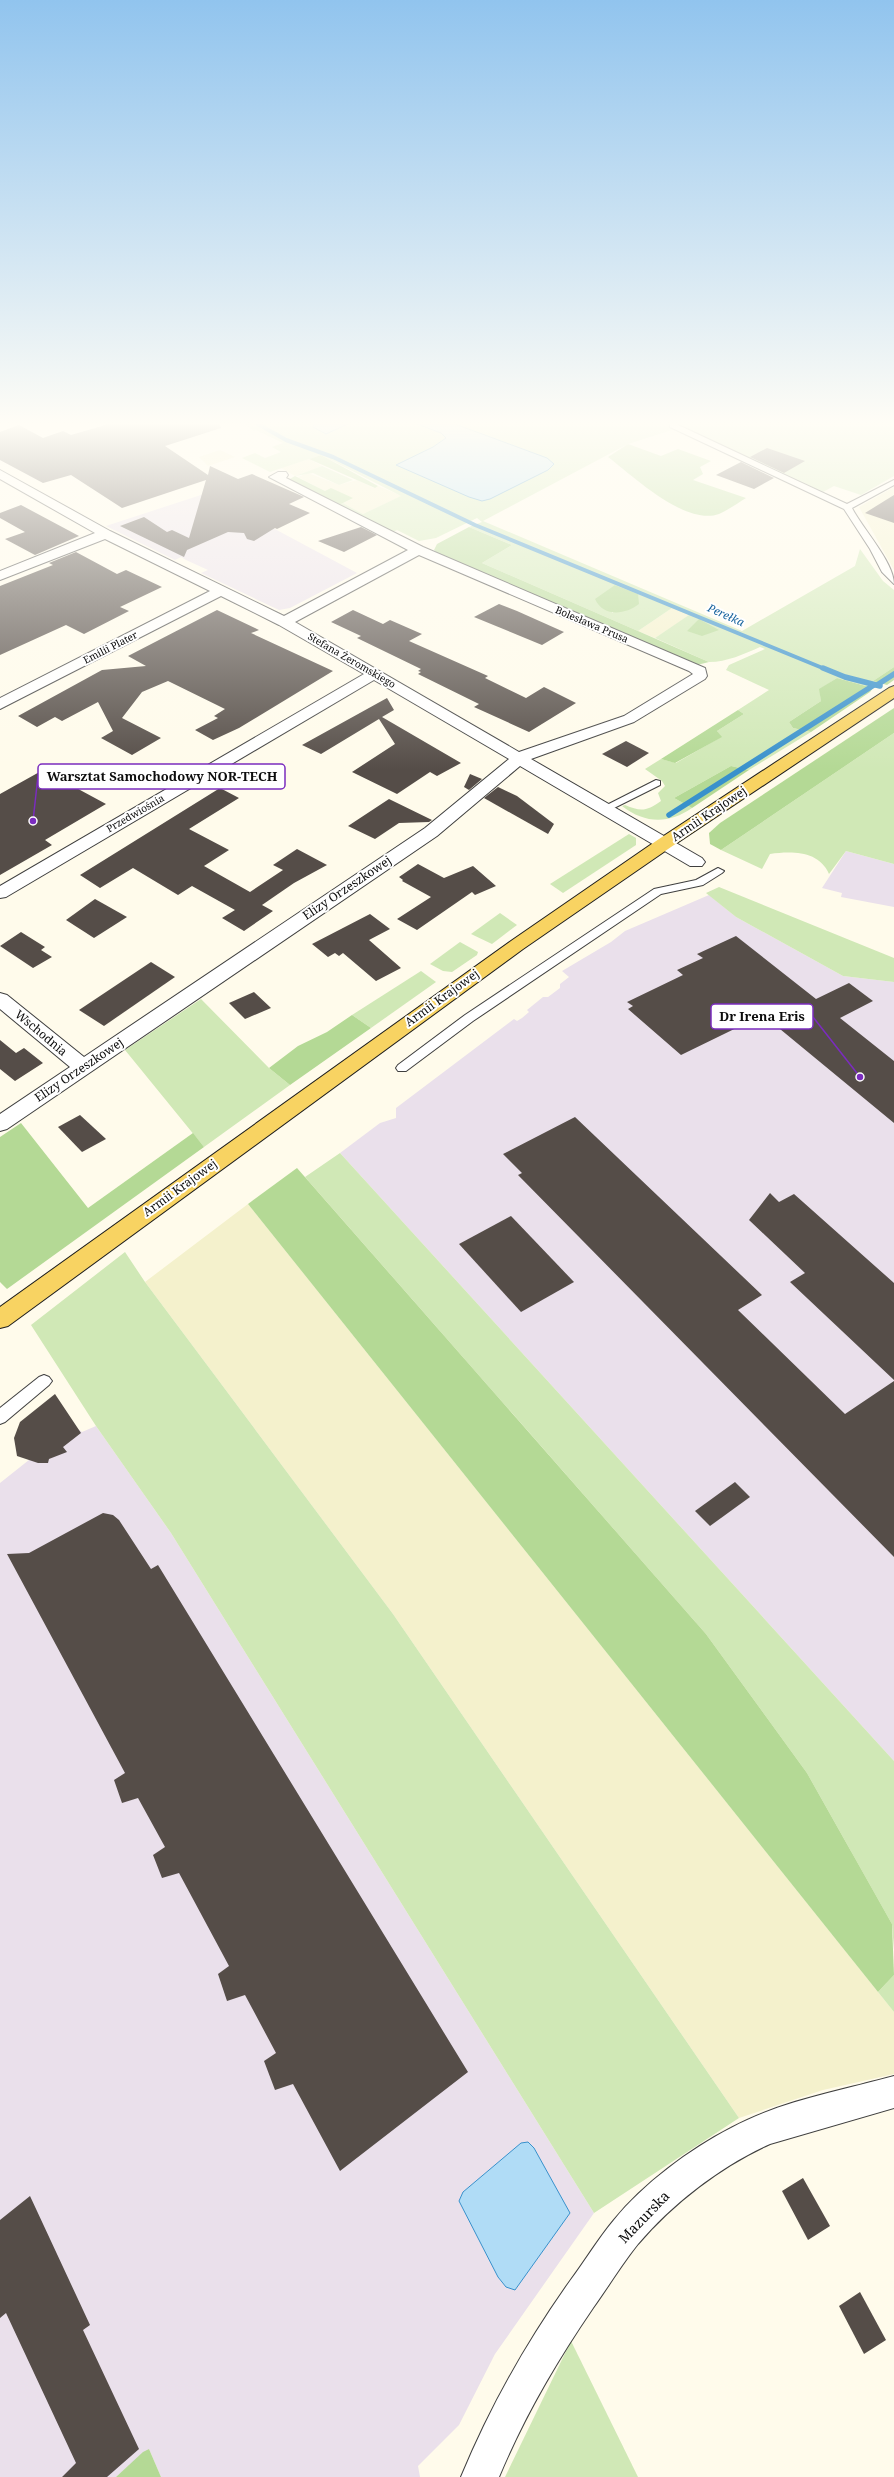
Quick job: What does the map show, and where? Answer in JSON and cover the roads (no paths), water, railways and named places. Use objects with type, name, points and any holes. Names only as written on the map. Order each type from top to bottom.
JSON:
[{"type":"main road","name":"Armii Krajowej","points":[[0,1319],[403,1026],[665,843],[894,691]]},
{"type":"street","points":[[0,576],[91,540]]},
{"type":"street","name":"Stefana Żeromskiego","points":[[116,540],[284,622],[696,862]]},
{"type":"street","name":"Bolesława Prusa","points":[[398,540],[418,550],[700,671]]},
{"type":"street","points":[[284,622],[418,550]]},
{"type":"street","name":"Emilii Plater","points":[[0,704],[221,591]]},
{"type":"street","name":"Elizy Orzeszkowej","points":[[0,1124],[431,832],[519,759],[527,754],[629,719],[700,676],[700,671]]},
{"type":"street","name":"Przedwiośnia","points":[[0,893],[374,674]]},
{"type":"street","name":"Wschodnia","points":[[0,999],[83,1067]]},
{"type":"street","name":"Mazurska","points":[[480,2477],[497,2437],[528,2377],[559,2328],[626,2232],[659,2198],[716,2155],[743,2139],[768,2128],[894,2092]]},
{"type":"lane","points":[[867,540],[878,555],[887,574],[894,581]]},
{"type":"lane","points":[[604,809],[656,784]]},
{"type":"lane","points":[[402,1068],[468,1018],[658,891],[699,883],[718,871]]},
{"type":"lane","points":[[0,1417],[44,1381]]},
{"type":"water","points":[[528,2142],[534,2148],[570,2213],[515,2290],[506,2287],[498,2277],[459,2201],[463,2192],[521,2143]]},
{"type":"waterway","name":"Perełka","points":[[510,540],[825,669]]},
{"type":"waterway","name":"Perełka","points":[[823,668],[845,677],[880,686]]},
{"type":"waterway","points":[[877,685],[894,674]]},
{"type":"waterway","points":[[669,815],[874,685]]},
{"type":"place","name":"Warsztat Samochodowy NOR-TECH","points":[[33,821]]},
{"type":"place","name":"Dr Irena Eris","points":[[860,1077]]}]
